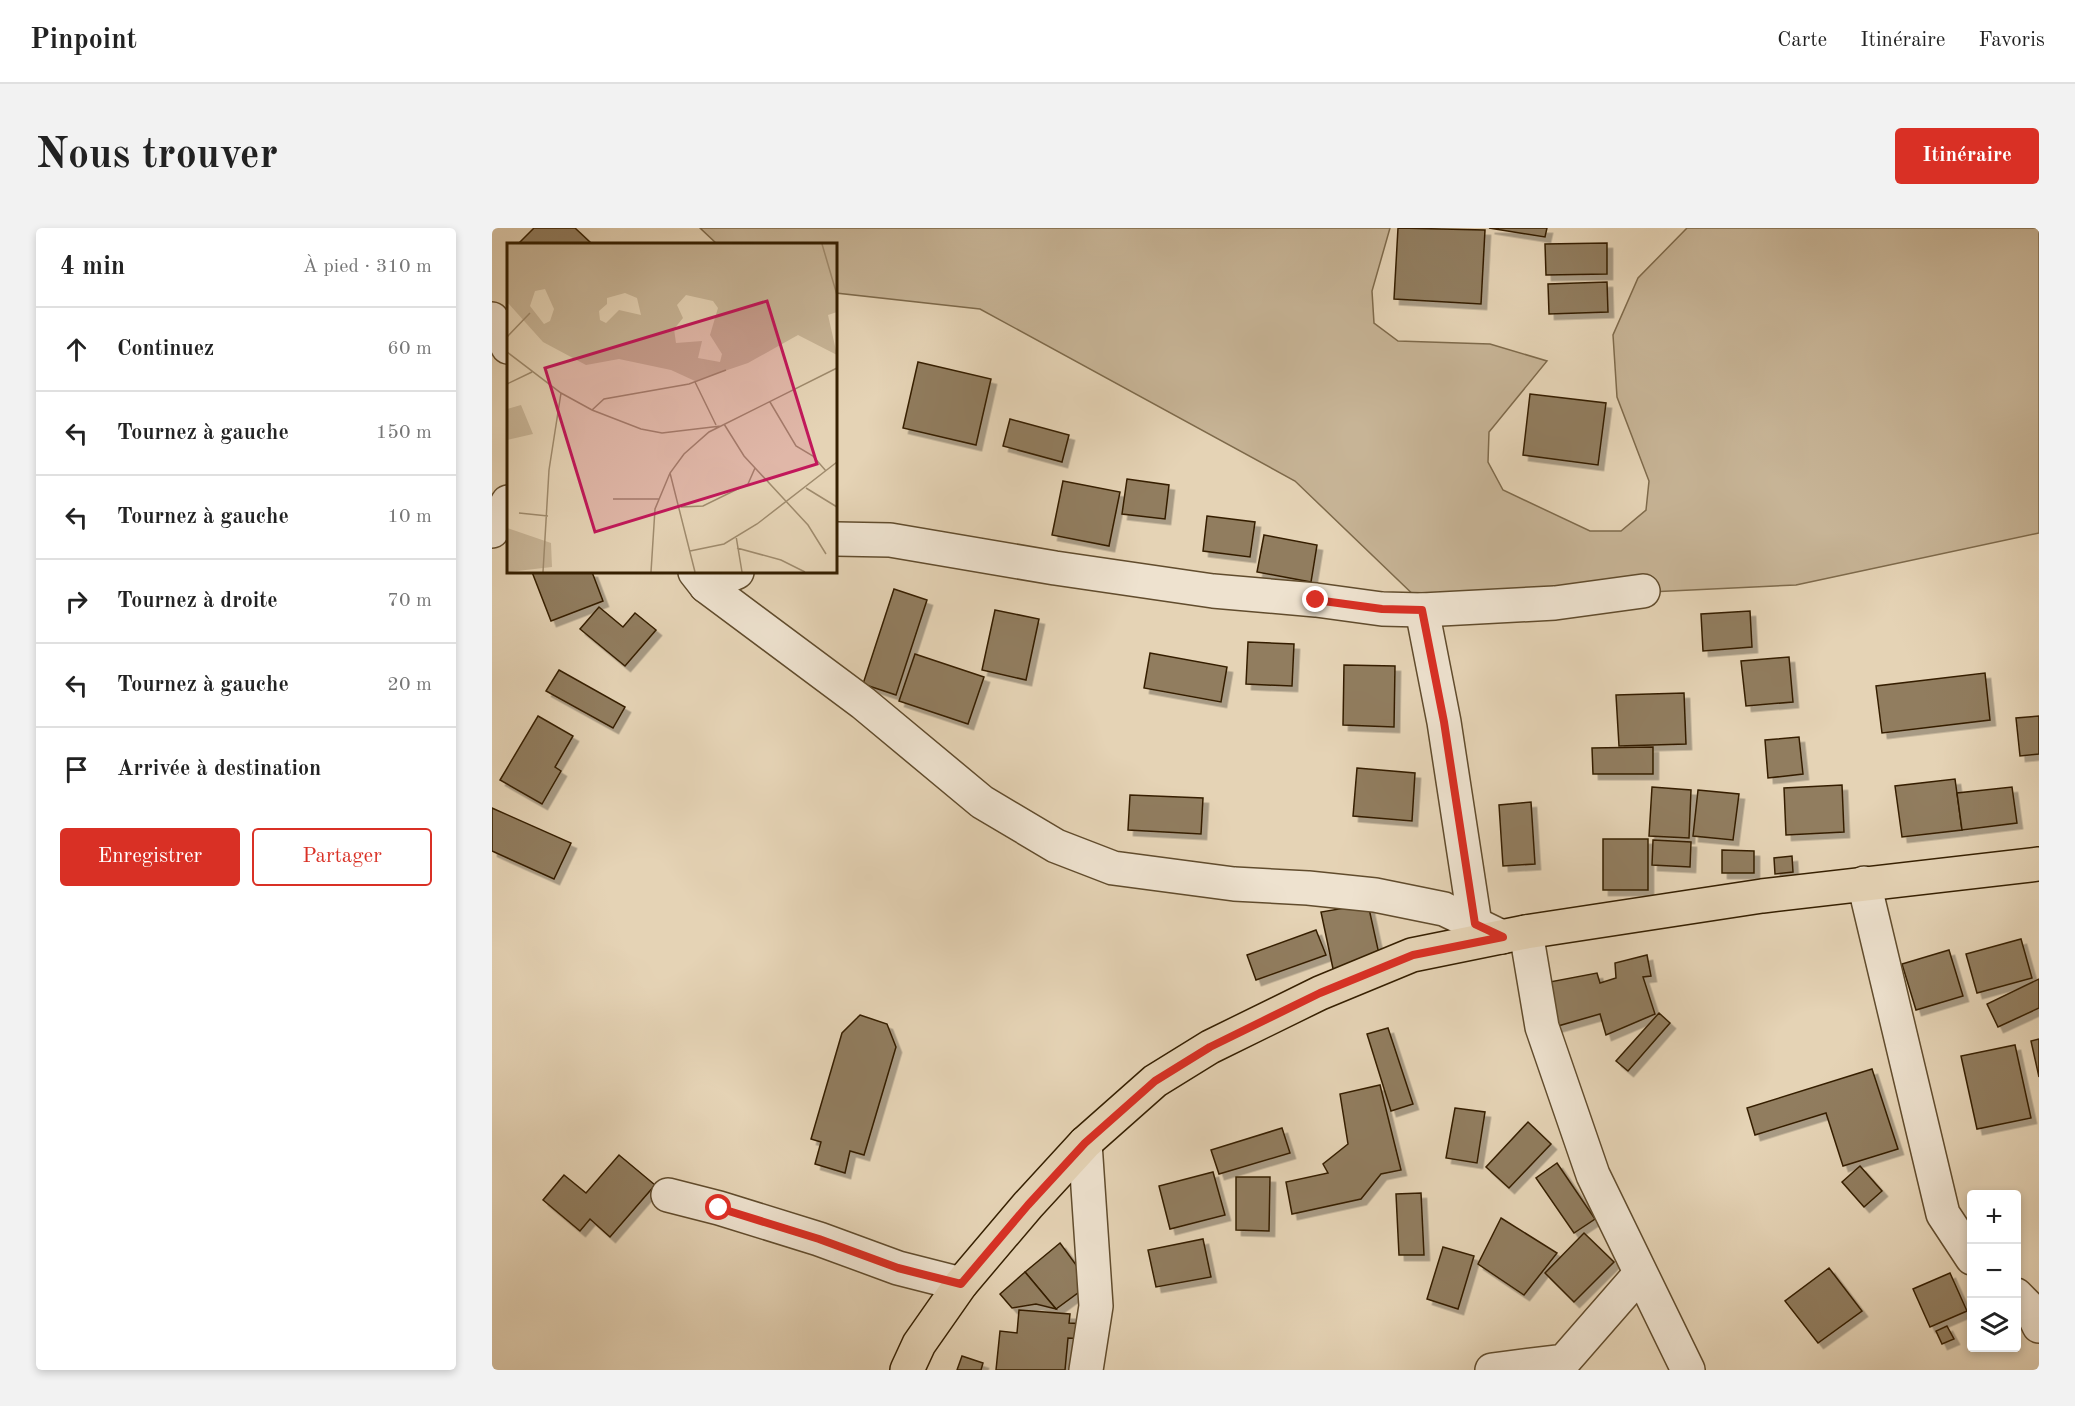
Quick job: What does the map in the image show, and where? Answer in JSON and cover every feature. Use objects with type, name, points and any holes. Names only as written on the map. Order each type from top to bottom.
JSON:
[{"type":"main road","points":[[907,1370],[919,1344],[961,1284],[1028,1205],[1085,1143],[1155,1081],[1210,1047],[1320,993],[1413,955],[1501,931],[1864,883],[2039,864]]},
{"type":"street","points":[[492,319],[507,345]]},
{"type":"street","points":[[492,531],[507,504]]},
{"type":"street","points":[[837,539],[890,540],[1055,568],[1213,591],[1316,600],[1382,609],[1422,610],[1555,603],[1643,591]]},
{"type":"street","points":[[700,579],[732,573]]},
{"type":"street","points":[[700,579],[863,703],[982,802],[1056,846],[1113,867],[1234,884],[1375,895],[1444,909],[1501,931]]},
{"type":"street","points":[[1422,610],[1444,722],[1501,931],[1542,1027],[1593,1175],[1688,1370]]},
{"type":"street","points":[[1864,883],[1943,1214],[1967,1252]]},
{"type":"street","points":[[1085,1143],[1096,1306],[1086,1370]]},
{"type":"street","points":[[668,1195],[819,1239],[898,1268],[961,1284]]},
{"type":"street","points":[[1492,1370],[1564,1361],[1640,1274]]},
{"type":"street","points":[[2019,1298],[2032,1311],[2039,1326]]},
{"type":"shaded area","points":[[700,228],[1390,228],[1372,291],[1374,323],[1398,341],[1490,344],[1547,361],[1489,432],[1488,462],[1503,490],[1590,531],[1621,531],[1646,510],[1649,481],[1617,397],[1613,335],[1638,278],[1687,228],[2039,228],[2039,533],[1796,585],[1422,603],[1295,481],[980,309],[837,293],[837,243],[716,243]]},
{"type":"building","points":[[534,228],[575,228],[591,243],[519,243]]},
{"type":"building","points":[[1398,228],[1485,230],[1481,304],[1394,299]]},
{"type":"building","points":[[1489,228],[1547,228],[1545,237]]},
{"type":"building","points":[[1607,243],[1607,274],[1546,275],[1545,244]]},
{"type":"building","points":[[1607,282],[1608,312],[1549,314],[1548,284]]},
{"type":"building","points":[[918,362],[991,379],[976,445],[903,428]]},
{"type":"building","points":[[1530,394],[1606,403],[1598,465],[1523,455]]},
{"type":"building","points":[[1010,419],[1069,435],[1062,462],[1003,446]]},
{"type":"building","points":[[1127,479],[1169,485],[1165,519],[1122,514]]},
{"type":"building","points":[[1063,481],[1120,492],[1109,546],[1052,535]]},
{"type":"building","points":[[1207,516],[1255,522],[1250,557],[1203,551]]},
{"type":"building","points":[[1264,535],[1317,545],[1311,582],[1257,572]]},
{"type":"building","points":[[532,573],[592,573],[603,601],[551,621]]},
{"type":"building","points":[[894,589],[927,600],[896,695],[863,684]]},
{"type":"building","points":[[599,607],[623,627],[635,613],[656,630],[625,666],[580,629]]},
{"type":"building","points":[[995,610],[1039,619],[1026,680],[982,670]]},
{"type":"building","points":[[1750,611],[1752,647],[1703,651],[1701,614]]},
{"type":"building","points":[[1248,642],[1294,644],[1292,686],[1246,684]]},
{"type":"building","points":[[1150,653],[1227,667],[1221,702],[1144,688]]},
{"type":"building","points":[[915,654],[984,677],[968,724],[899,701]]},
{"type":"building","points":[[1789,657],[1793,702],[1746,706],[1741,661]]},
{"type":"building","points":[[1344,665],[1395,666],[1394,727],[1343,725]]},
{"type":"building","points":[[559,670],[625,707],[613,728],[546,691]]},
{"type":"building","points":[[1985,673],[1990,720],[1882,733],[1876,686]]},
{"type":"building","points":[[1684,693],[1686,744],[1619,746],[1616,695]]},
{"type":"building","points":[[538,716],[573,736],[555,767],[561,771],[542,804],[500,780]]},
{"type":"building","points":[[2039,716],[2039,754],[2020,756],[2016,718]]},
{"type":"building","points":[[1799,737],[1803,774],[1768,778],[1765,740]]},
{"type":"building","points":[[1653,747],[1653,774],[1593,774],[1592,748]]},
{"type":"building","points":[[1357,768],[1415,773],[1412,821],[1353,816]]},
{"type":"building","points":[[1955,779],[1962,830],[1902,837],[1895,786]]},
{"type":"building","points":[[1842,785],[1844,832],[1786,835],[1784,788]]},
{"type":"building","points":[[1652,787],[1691,790],[1689,838],[1649,836]]},
{"type":"building","points":[[2012,787],[2017,823],[1962,830],[1957,793]]},
{"type":"building","points":[[1698,790],[1739,794],[1733,840],[1693,836]]},
{"type":"building","points":[[1130,795],[1203,798],[1201,834],[1128,830]]},
{"type":"building","points":[[1531,802],[1535,864],[1503,866],[1499,805]]},
{"type":"building","points":[[492,808],[571,843],[554,879],[492,851]]},
{"type":"building","points":[[1603,839],[1648,839],[1648,890],[1603,890]]},
{"type":"building","points":[[1653,840],[1691,842],[1690,867],[1652,865]]},
{"type":"building","points":[[1722,850],[1754,851],[1754,873],[1722,873]]},
{"type":"building","points":[[1792,856],[1793,872],[1775,874],[1774,858]]},
{"type":"building","points":[[1368,904],[1379,954],[1335,978],[1321,912]]},
{"type":"building","points":[[1316,930],[1326,955],[1256,980],[1247,955]]},
{"type":"building","points":[[2021,939],[2032,978],[1977,993],[1966,954]]},
{"type":"building","points":[[1949,950],[1963,996],[1916,1010],[1902,964]]},
{"type":"building","points":[[1647,955],[1651,976],[1643,977],[1655,1014],[1606,1035],[1600,1014],[1551,1028],[1539,984],[1597,973],[1600,983],[1616,978],[1615,963]]},
{"type":"building","points":[[2039,979],[2039,1008],[1998,1027],[1987,1004]]},
{"type":"building","points":[[1659,1013],[1670,1023],[1628,1071],[1616,1061]]},
{"type":"building","points":[[860,1015],[887,1024],[896,1047],[864,1155],[850,1151],[845,1173],[815,1164],[821,1142],[811,1139],[842,1033]]},
{"type":"building","points":[[1388,1028],[1413,1104],[1391,1111],[1367,1034]]},
{"type":"building","points":[[2039,1039],[2039,1077],[2031,1041]]},
{"type":"building","points":[[2015,1045],[2031,1118],[1977,1129],[1961,1056]]},
{"type":"building","points":[[1872,1069],[1898,1149],[1843,1166],[1826,1113],[1755,1135],[1747,1108]]},
{"type":"building","points":[[1380,1085],[1401,1170],[1381,1174],[1361,1199],[1292,1214],[1286,1182],[1328,1173],[1323,1164],[1348,1144],[1340,1094]]},
{"type":"building","points":[[1455,1108],[1485,1112],[1477,1163],[1446,1158]]},
{"type":"building","points":[[1528,1122],[1551,1144],[1509,1188],[1486,1167]]},
{"type":"building","points":[[1282,1128],[1290,1153],[1219,1174],[1211,1150]]},
{"type":"building","points":[[619,1155],[655,1185],[610,1237],[590,1219],[580,1231],[543,1200],[564,1175],[586,1193]]},
{"type":"building","points":[[1557,1163],[1595,1219],[1574,1233],[1536,1178]]},
{"type":"building","points":[[1860,1166],[1882,1191],[1864,1207],[1842,1182]]},
{"type":"building","points":[[1213,1172],[1225,1215],[1170,1229],[1159,1186]]},
{"type":"building","points":[[1236,1177],[1270,1177],[1269,1231],[1236,1230]]},
{"type":"building","points":[[1421,1193],[1424,1255],[1399,1255],[1396,1194]]},
{"type":"building","points":[[1501,1218],[1557,1253],[1524,1295],[1478,1264]]},
{"type":"building","points":[[1584,1233],[1614,1262],[1574,1302],[1545,1273]]},
{"type":"building","points":[[1203,1239],[1211,1277],[1156,1287],[1148,1250]]},
{"type":"building","points":[[1060,1243],[1090,1284],[1056,1309],[1025,1272]]},
{"type":"building","points":[[1443,1247],[1474,1256],[1458,1309],[1427,1299]]},
{"type":"building","points":[[1829,1268],[1862,1311],[1818,1343],[1785,1301]]},
{"type":"building","points":[[1025,1272],[1056,1309],[1036,1304],[1012,1308],[1000,1294]]},
{"type":"building","points":[[1950,1273],[1967,1311],[1930,1327],[1913,1289]]},
{"type":"building","points":[[1019,1310],[1070,1314],[1069,1323],[1087,1324],[1086,1339],[1068,1338],[1065,1370],[996,1370],[1000,1331],[1017,1333]]},
{"type":"building","points":[[1947,1326],[1954,1339],[1942,1344],[1936,1331]]},
{"type":"building","points":[[962,1356],[983,1363],[981,1370],[957,1370]]},
{"type":"route","points":[[719,1208],[819,1239],[898,1268],[961,1284],[1028,1205],[1085,1143],[1155,1081],[1210,1047],[1320,993],[1413,955],[1503,937],[1475,924],[1444,722],[1422,610],[1382,609],[1316,600]]}]
